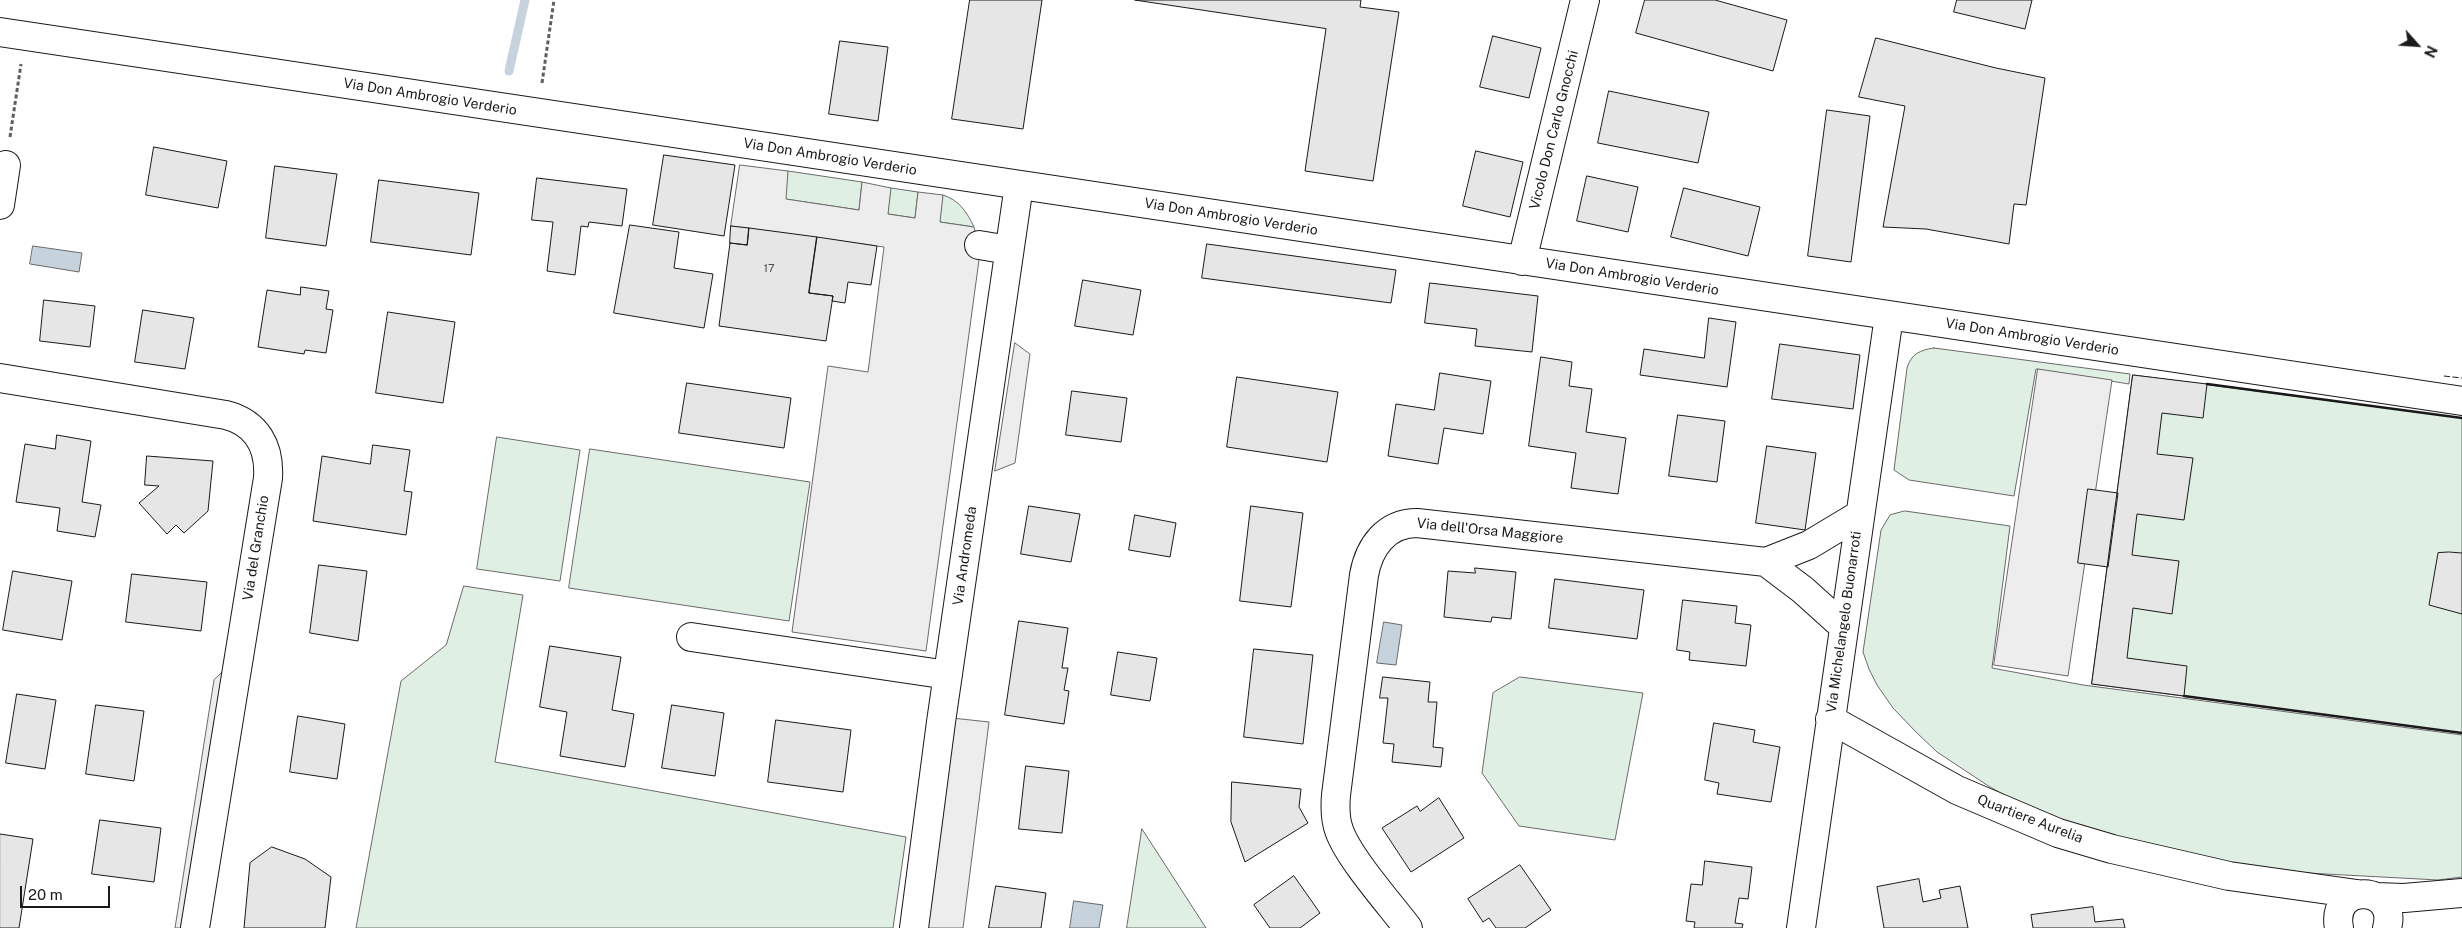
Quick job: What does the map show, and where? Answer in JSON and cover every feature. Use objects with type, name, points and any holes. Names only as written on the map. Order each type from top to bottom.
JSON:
[{"type":"street","name":"Vicolo Don Carlo Gnocchi","points":[[1522,260],[1585,0]]},
{"type":"street","name":"Via Don Ambrogio Verderio","points":[[12,34],[2462,401]]},
{"type":"street","points":[[0,205],[6,165]]},
{"type":"street","name":"Via Andromeda","points":[[914,928],[1018,185]]},
{"type":"street","points":[[979,245],[1009,250]]},
{"type":"street","name":"Via Michelangelo Buonarroti","points":[[1801,928],[1889,316]]},
{"type":"street","name":"Via del Granchio","points":[[0,378],[226,415],[242,421],[252,428],[265,446],[268,458],[268,478],[195,928]]},
{"type":"street","name":"Via dell'Orsa Maggiore","points":[[1408,928],[1347,847],[1338,829],[1336,816],[1336,795],[1364,574],[1367,560],[1383,535],[1403,523],[1417,523],[1766,562],[1809,545],[1860,515]]},
{"type":"street","points":[[1766,562],[1803,590],[1843,626]]},
{"type":"street","points":[[691,637],[948,675]]},
{"type":"street","name":"Quartiere Aurelia","points":[[1830,719],[1957,790],[2058,833],[2112,849],[2229,876],[2367,896],[2404,898],[2460,893]]},
{"type":"street","name":"Quartiere Aurelia","points":[[2274,884],[2308,896],[2339,925]]},
{"type":"street","name":"Quartiere Aurelia","points":[[2387,927],[2418,910],[2460,893]]},
{"type":"street","points":[[2339,925],[2341,907],[2350,897],[2367,896],[2387,909],[2387,927]]},
{"type":"path","points":[[537,113],[554,0]]},
{"type":"path","points":[[6,165],[12,34]]},
{"type":"green space","points":[[788,171],[862,182],[859,210],[785,199]]},
{"type":"green space","points":[[891,188],[918,192],[915,218],[888,214]]},
{"type":"green space","points":[[943,195],[954,200],[962,207],[974,227],[940,222]]},
{"type":"green space","points":[[1934,348],[2130,374],[2129,384],[2036,369],[2014,496],[1909,480],[1894,470],[1907,368],[1914,356],[1924,350]]},
{"type":"green space","points":[[2133,375],[2462,418],[2462,733],[2092,684]]},
{"type":"green space","points":[[497,437],[580,450],[560,581],[477,569]]},
{"type":"green space","points":[[590,449],[810,482],[789,621],[569,588]]},
{"type":"green space","points":[[1905,511],[2010,526],[1992,668],[2083,685],[2462,735],[2462,877],[2438,880],[2251,870],[2095,833],[2010,798],[1990,787],[1937,752],[1893,708],[1877,685],[1863,652],[1881,530],[1890,515]]},
{"type":"green space","points":[[464,586],[523,595],[495,762],[906,837],[893,928],[356,928],[401,681],[446,645]]},
{"type":"green space","points":[[1520,677],[1643,693],[1615,840],[1519,826],[1482,773],[1493,693]]},
{"type":"green space","points":[[1142,829],[1206,928],[1127,928]]},
{"type":"shaded area","points":[[740,165],[788,171],[786,199],[859,210],[862,182],[891,188],[888,214],[915,218],[918,192],[943,195],[940,222],[974,227],[979,245],[979,260],[926,651],[792,632],[828,366],[868,372],[884,247],[731,226]]},
{"type":"shaded area","points":[[33,246],[82,253],[79,272],[30,264]]},
{"type":"shaded area","points":[[1015,343],[1030,354],[1015,463],[995,471]]},
{"type":"shaded area","points":[[2038,369],[2112,380],[2068,676],[1994,665]]},
{"type":"shaded area","points":[[1384,622],[1402,625],[1396,665],[1377,663]]},
{"type":"shaded area","points":[[239,657],[195,928],[175,928],[214,680]]},
{"type":"shaded area","points":[[943,717],[989,722],[963,928],[916,928]]},
{"type":"shaded area","points":[[1074,901],[1103,905],[1099,928],[1070,928]]},
{"type":"building","points":[[970,0],[1042,0],[1023,129],[952,119]]},
{"type":"building","points":[[1135,0],[1361,0],[1360,7],[1399,12],[1373,181],[1305,171],[1326,29]]},
{"type":"building","points":[[1645,0],[1715,0],[1787,20],[1773,71],[1636,33]]},
{"type":"building","points":[[1957,0],[2032,0],[2025,29],[1954,12]]},
{"type":"building","points":[[1493,36],[1541,48],[1529,98],[1480,87]]},
{"type":"building","points":[[1876,38],[1996,68],[2045,78],[2026,205],[2014,204],[2009,244],[1926,229],[1883,227],[1905,106],[1859,97]]},
{"type":"building","points":[[840,41],[888,47],[878,121],[829,114]]},
{"type":"building","points":[[1609,91],[1709,112],[1698,163],[1598,143]]},
{"type":"building","points":[[1827,110],[1870,116],[1851,262],[1808,256]]},
{"type":"building","points":[[154,147],[227,161],[218,208],[146,195]]},
{"type":"building","points":[[1476,151],[1523,162],[1510,217],[1463,206]]},
{"type":"building","points":[[664,155],[735,165],[724,236],[653,225]]},
{"type":"building","points":[[275,166],[337,174],[326,246],[266,238]]},
{"type":"building","points":[[1587,176],[1638,187],[1628,232],[1577,221]]},
{"type":"building","points":[[537,178],[627,189],[622,226],[589,222],[588,227],[581,226],[575,275],[547,271],[553,222],[532,220]]},
{"type":"building","points":[[379,180],[479,193],[471,255],[371,242]]},
{"type":"building","points":[[1684,188],[1760,207],[1748,256],[1671,237]]},
{"type":"building","points":[[630,225],[679,232],[674,268],[713,274],[704,328],[614,313]]},
{"type":"building","points":[[731,226],[749,228],[747,245],[730,243]]},
{"type":"building","points":[[749,228],[817,237],[809,293],[833,296],[826,341],[719,326],[730,243],[747,245]]},
{"type":"building","points":[[817,237],[877,246],[871,285],[848,282],[845,303],[832,301],[833,296],[809,293]]},
{"type":"building","points":[[1207,244],[1396,270],[1391,303],[1202,278]]},
{"type":"building","points":[[1083,280],[1141,290],[1133,335],[1075,326]]},
{"type":"building","points":[[1430,283],[1538,296],[1532,352],[1475,346],[1477,329],[1425,323]]},
{"type":"building","points":[[301,287],[329,291],[326,309],[333,310],[326,353],[305,350],[304,354],[258,347],[267,290],[300,295]]},
{"type":"building","points":[[44,300],[95,306],[90,347],[40,341]]},
{"type":"building","points":[[143,310],[194,318],[185,369],[135,362]]},
{"type":"building","points":[[388,312],[455,322],[443,403],[376,393]]},
{"type":"building","points":[[1709,318],[1736,322],[1727,387],[1640,375],[1644,349],[1704,358]]},
{"type":"building","points":[[1780,344],[1860,355],[1853,409],[1772,399]]},
{"type":"building","points":[[1541,357],[1572,362],[1569,386],[1592,389],[1586,432],[1626,438],[1618,494],[1571,488],[1576,453],[1529,446]]},
{"type":"building","points":[[1440,373],[1491,381],[1483,434],[1444,428],[1438,464],[1388,456],[1396,404],[1434,410]]},
{"type":"building","points":[[2133,375],[2207,384],[2203,418],[2162,413],[2157,454],[2193,458],[2184,520],[2137,514],[2132,555],[2179,561],[2172,614],[2133,608],[2127,658],[2187,666],[2184,696],[2092,684]]},
{"type":"building","points":[[1237,377],[1338,392],[1327,462],[1227,447]]},
{"type":"building","points":[[687,383],[791,398],[784,448],[679,433]]},
{"type":"building","points":[[1072,391],[1127,398],[1121,442],[1066,435]]},
{"type":"building","points":[[1678,415],[1725,421],[1717,482],[1669,476]]},
{"type":"building","points":[[57,435],[91,441],[82,502],[101,505],[95,537],[57,531],[60,508],[16,502],[25,444],[55,449]]},
{"type":"building","points":[[373,445],[410,450],[404,491],[412,492],[406,535],[313,521],[322,456],[370,464]]},
{"type":"building","points":[[1767,446],[1816,453],[1805,530],[1756,523]]},
{"type":"building","points":[[147,456],[213,461],[208,511],[184,533],[176,525],[167,534],[139,503],[159,486],[145,485]]},
{"type":"building","points":[[2088,489],[2118,493],[2108,567],[2078,563]]},
{"type":"building","points":[[1029,506],[1080,514],[1071,562],[1021,554]]},
{"type":"building","points":[[1251,506],[1303,513],[1291,607],[1240,601]]},
{"type":"building","points":[[1135,515],[1176,523],[1170,557],[1129,550]]},
{"type":"building","points":[[2438,553],[2462,553],[2462,614],[2429,605]]},
{"type":"building","points":[[319,565],[367,571],[358,641],[310,633]]},
{"type":"building","points":[[1475,568],[1516,572],[1511,619],[1492,617],[1491,622],[1444,617],[1448,571],[1475,573]]},
{"type":"building","points":[[13,571],[72,581],[62,640],[3,630]]},
{"type":"building","points":[[132,574],[207,582],[201,631],[126,622]]},
{"type":"building","points":[[1555,579],[1644,590],[1637,639],[1549,628]]},
{"type":"building","points":[[1683,600],[1737,606],[1735,623],[1751,625],[1746,666],[1689,660],[1690,652],[1677,650]]},
{"type":"building","points":[[1019,621],[1068,628],[1062,668],[1068,668],[1064,690],[1069,691],[1064,724],[1005,715]]},
{"type":"building","points":[[550,646],[621,657],[612,710],[634,714],[625,767],[560,756],[567,712],[540,707]]},
{"type":"building","points":[[1254,649],[1313,655],[1303,744],[1244,737]]},
{"type":"building","points":[[1118,652],[1157,658],[1150,701],[1111,695]]},
{"type":"building","points":[[1383,677],[1430,682],[1428,702],[1437,702],[1433,747],[1443,748],[1441,767],[1392,762],[1394,744],[1383,743],[1388,698],[1380,698]]},
{"type":"building","points":[[17,694],[56,700],[45,769],[6,763]]},
{"type":"building","points":[[96,705],[144,711],[134,781],[86,774]]},
{"type":"building","points":[[672,705],[724,713],[715,776],[662,768]]},
{"type":"building","points":[[298,716],[345,724],[337,779],[290,772]]},
{"type":"building","points":[[776,720],[851,730],[843,792],[768,782]]},
{"type":"building","points":[[1714,723],[1755,730],[1753,742],[1780,747],[1771,802],[1717,794],[1719,783],[1705,780]]},
{"type":"building","points":[[1026,766],[1069,771],[1062,833],[1019,829]]},
{"type":"building","points":[[1232,782],[1301,789],[1299,807],[1308,823],[1245,862],[1231,822]]},
{"type":"building","points":[[1439,798],[1464,838],[1411,872],[1382,828],[1417,806],[1420,811]]},
{"type":"building","points":[[100,820],[161,828],[154,882],[92,874]]},
{"type":"building","points":[[0,834],[33,839],[19,928],[0,928]]},
{"type":"building","points":[[272,847],[305,859],[331,877],[325,928],[244,928],[250,863]]},
{"type":"building","points":[[1705,861],[1752,867],[1748,899],[1739,898],[1735,923],[1743,924],[1742,928],[1694,928],[1695,922],[1686,921],[1691,884],[1702,885]]},
{"type":"building","points":[[1520,865],[1551,910],[1525,928],[1496,928],[1489,918],[1483,922],[1468,899]]},
{"type":"building","points":[[1294,876],[1320,913],[1300,928],[1270,928],[1254,905]]},
{"type":"building","points":[[1919,879],[1923,902],[1941,898],[1939,890],[1960,886],[1968,928],[1884,928],[1877,887]]},
{"type":"building","points":[[996,886],[1046,893],[1041,928],[989,928]]},
{"type":"building","points":[[2093,907],[2095,922],[2123,919],[2125,928],[2033,928],[2031,915]]},
{"type":"waterway","points":[[509,71],[525,0]]},
{"type":"fence","points":[[2444,376],[2462,378]]},
{"type":"wall","points":[[2207,384],[2462,418]]},
{"type":"wall","points":[[2184,696],[2462,733]]}]
